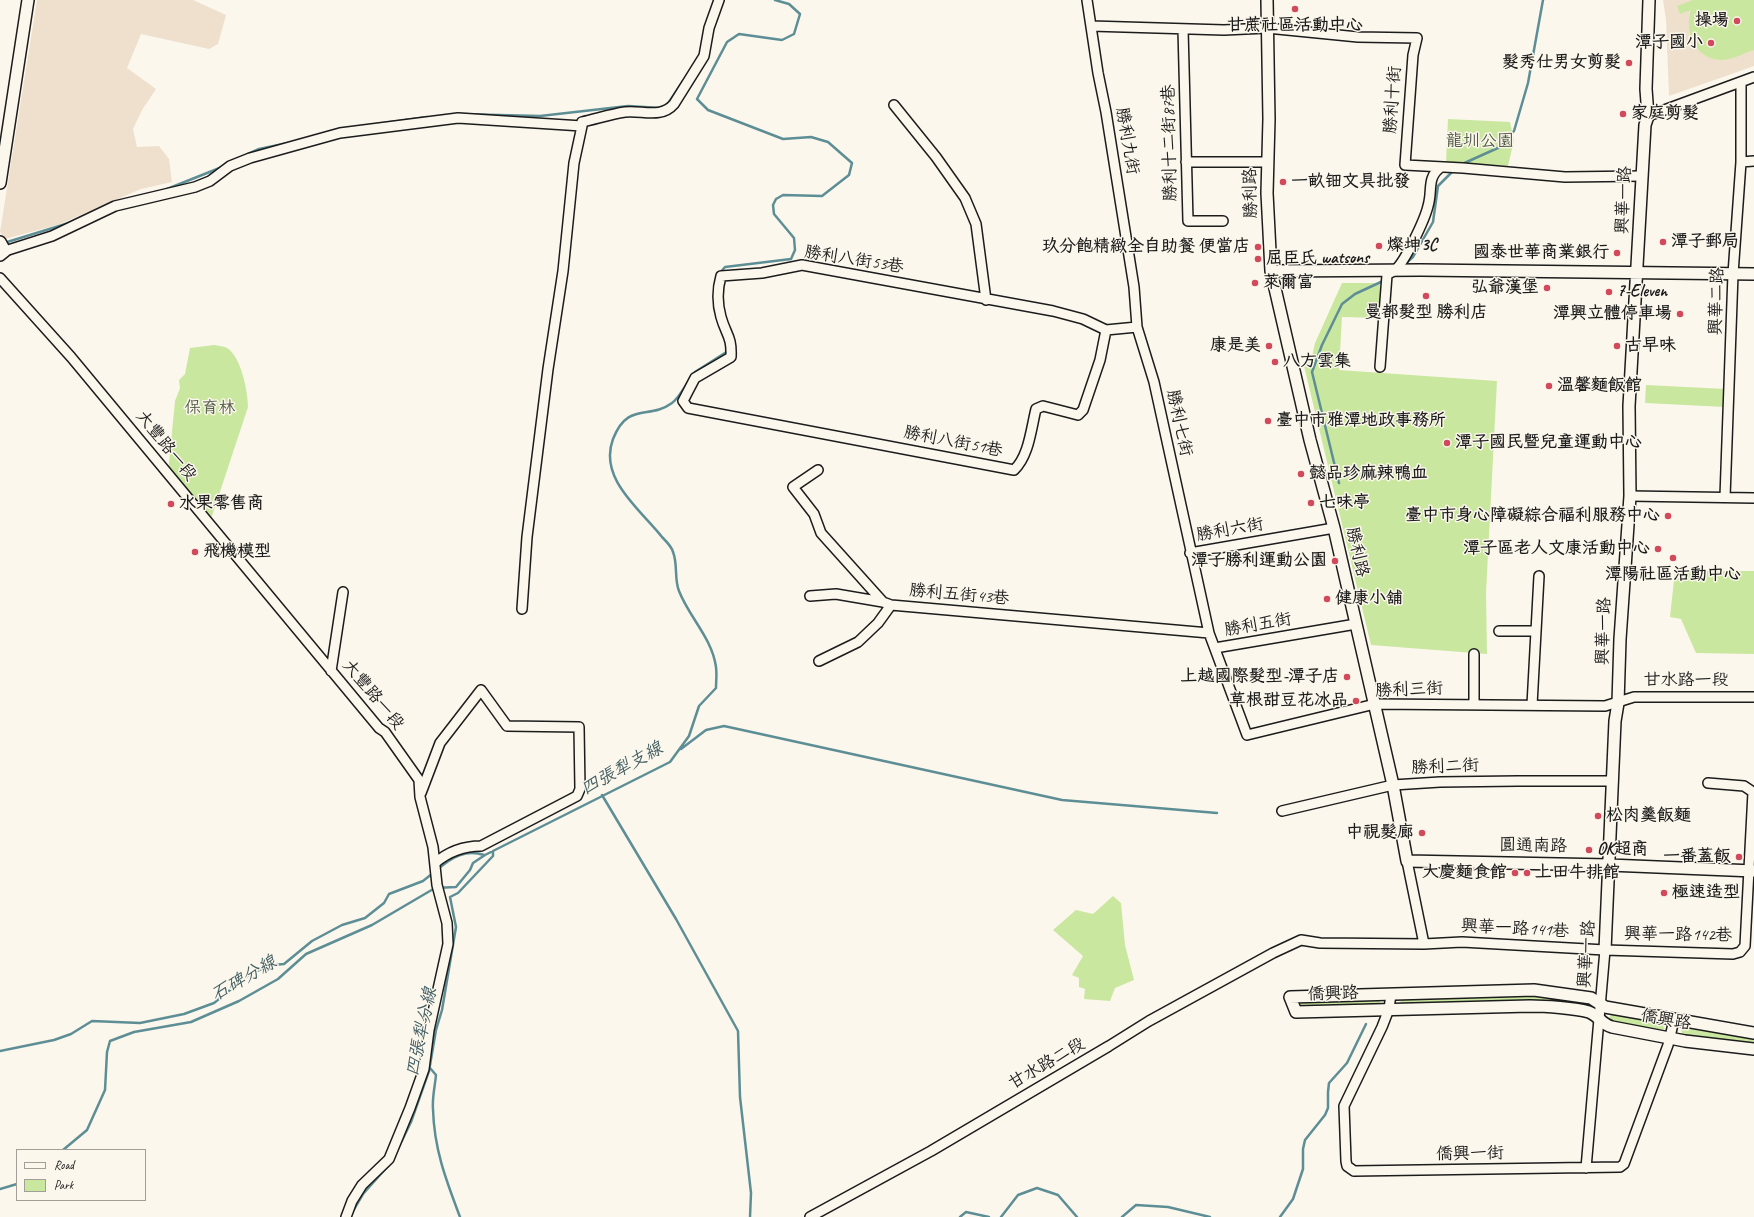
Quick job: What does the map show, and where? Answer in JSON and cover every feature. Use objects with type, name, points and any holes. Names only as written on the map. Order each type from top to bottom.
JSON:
[{"type":"street","points":[[0,183],[28,0]]},
{"type":"street","points":[[522,610],[527,537],[548,370],[563,271],[574,163],[582,122],[625,112],[659,113],[669,110],[704,56],[710,28],[719,0]]},
{"type":"street","name":"勝利九街","points":[[1087,0],[1134,287],[1137,327]]},
{"type":"street","name":"勝利路","points":[[1267,0],[1267,193],[1271,270],[1310,440],[1334,528],[1375,704],[1393,785],[1424,944]]},
{"type":"street","name":"興華一路","points":[[1586,1168],[1605,950],[1615,721],[1618,703],[1620,639],[1630,496],[1629,412],[1645,125],[1648,116],[1646,89],[1649,0]]},
{"type":"street","points":[[1092,26],[1224,30],[1267,28]]},
{"type":"street","name":"勝利十街","points":[[1267,28],[1358,37],[1417,38],[1413,55],[1405,165],[1441,167]]},
{"type":"street","name":"勝利十二街87巷","points":[[1183,29],[1188,221],[1223,221]]},
{"type":"street","points":[[1648,116],[1754,77]]},
{"type":"street","name":"興華二路","points":[[1725,497],[1733,274],[1740,162],[1742,82]]},
{"type":"street","points":[[894,105],[936,156],[968,205],[976,224],[986,300]]},
{"type":"street","points":[[1,250],[52,236],[115,206],[202,184],[210,181],[230,166],[250,158],[340,133],[458,118],[582,126]]},
{"type":"street","points":[[1740,162],[1754,161]]},
{"type":"street","points":[[1186,162],[1268,162]]},
{"type":"street","points":[[1380,367],[1392,275],[1422,224],[1429,205],[1431,179],[1435,171],[1441,167],[1453,167],[1565,177],[1642,176]]},
{"type":"street","name":"勝利八街53巷","points":[[688,408],[683,401],[695,378],[731,357],[732,342],[721,318],[717,291],[721,276],[762,273],[802,265],[986,300],[1053,311],[1083,319],[1106,330]]},
{"type":"street","points":[[1271,270],[1392,275],[1637,272],[1754,274]]},
{"type":"street","name":"大豐路一段","points":[[0,278],[71,357],[331,671],[384,732],[419,780],[420,797],[434,847],[437,885],[447,923],[448,938],[429,1030],[424,1069],[410,1108],[389,1158],[362,1185],[352,1201],[346,1217]]},
{"type":"street","points":[[1106,330],[1137,327]]},
{"type":"street","name":"勝利七街","points":[[1137,327],[1154,382],[1173,471]]},
{"type":"street","name":"勝利八街51巷","points":[[688,408],[1014,470],[1024,456],[1036,409],[1043,406],[1078,415],[1083,410],[1100,360],[1106,330]]},
{"type":"street","name":"勝利五街43巷","points":[[818,470],[793,486],[814,514],[821,534],[887,603],[1209,633]]},
{"type":"street","name":"勝利六街","points":[[1173,471],[1190,553],[1334,528]]},
{"type":"street","points":[[1630,496],[1754,498]]},
{"type":"street","name":"勝利五街","points":[[1190,553],[1209,633],[1215,648],[1356,624]]},
{"type":"street","points":[[1532,705],[1539,576]]},
{"type":"street","points":[[331,671],[343,592]]},
{"type":"street","points":[[810,596],[836,594],[887,603],[878,623],[858,642],[819,661]]},
{"type":"street","points":[[1499,631],[1536,631]]},
{"type":"street","name":"勝利三街","points":[[1215,648],[1247,735],[1375,704],[1605,706],[1618,703]]},
{"type":"street","points":[[1474,654],[1474,705]]},
{"type":"street","points":[[420,797],[440,743],[480,690],[507,726],[579,726],[580,789],[577,796],[480,846],[469,846],[447,854],[435,863]]},
{"type":"street","name":"甘水路一段","points":[[1618,703],[1634,697],[1754,697]]},
{"type":"street","name":"勝利二街","points":[[1282,811],[1393,785],[1510,781],[1613,781]]},
{"type":"street","points":[[1708,783],[1744,786],[1753,792],[1752,871]]},
{"type":"street","name":"圓通南路","points":[[1407,861],[1609,865],[1752,871]]},
{"type":"street","name":"興華一路142巷","points":[[1605,950],[1733,954],[1740,952],[1745,946],[1752,871]]},
{"type":"street","name":"興華一路141巷","points":[[1301,940],[1320,943],[1424,944],[1462,942],[1605,950]]},
{"type":"street","name":"甘水路二段","points":[[810,1217],[931,1151],[1149,1021],[1273,953],[1301,940]]},
{"type":"street","name":"僑興路","points":[[1754,1033],[1623,1011],[1605,1007],[1591,998],[1534,990],[1290,997],[1296,1012],[1535,1006],[1588,1012],[1595,1015],[1603,1024],[1670,1039],[1754,1049]]},
{"type":"street","name":"僑興一街","points":[[1391,994],[1389,1009],[1344,1106],[1346,1161],[1350,1169],[1354,1171],[1620,1167],[1624,1164],[1670,1039],[1674,1020]]},
{"type":"shaded area","points":[[37,0],[193,0],[226,15],[218,44],[209,49],[141,34],[127,68],[156,89],[142,110],[133,129],[137,147],[159,146],[169,159],[172,182],[141,189],[60,224],[5,239],[0,232]]},
{"type":"shaded area","name":"潭子國小","points":[[1663,0],[1754,0],[1754,66],[1669,96],[1666,20]]},
{"type":"green space","points":[[1693,0],[1754,0],[1754,50],[1725,60],[1704,55],[1698,50],[1691,35],[1689,18],[1691,10],[1680,14],[1677,6]]},
{"type":"green space","name":"龍圳公園","points":[[1448,119],[1510,122],[1514,140],[1508,166],[1446,163]]},
{"type":"green space","points":[[1342,283],[1380,283],[1380,318],[1342,317],[1339,370],[1497,381],[1486,593],[1487,654],[1371,645],[1304,366],[1311,361],[1315,343]]},
{"type":"green space","name":"保育林","points":[[214,345],[227,348],[236,358],[243,375],[248,407],[209,525],[168,473],[175,401],[180,388],[179,380],[185,374],[190,348]]},
{"type":"green space","points":[[1646,385],[1726,389],[1725,407],[1645,403]]},
{"type":"green space","points":[[1675,571],[1754,571],[1754,654],[1696,653],[1681,619],[1670,617]]},
{"type":"green space","points":[[1113,896],[1121,903],[1125,945],[1134,980],[1115,988],[1110,1001],[1084,999],[1085,989],[1079,987],[1079,978],[1072,975],[1083,956],[1053,930],[1076,910],[1093,914]]},
{"type":"green space","points":[[1533,996],[1587,1003],[1587,1005],[1586,1007],[1401,1004],[1400,1002],[1403,999]]},
{"type":"green space","points":[[1379,1000],[1381,1004],[1302,1007],[1300,1005],[1302,1002]]},
{"type":"green space","points":[[1611,1014],[1662,1024],[1665,1029],[1661,1030],[1613,1021],[1609,1018]]},
{"type":"green space","points":[[1683,1028],[1754,1039],[1754,1043],[1686,1035],[1682,1034],[1681,1029]]},
{"type":"waterway","name":"四張犁支線","points":[[719,274],[725,267],[791,259],[795,250],[794,238],[774,214],[773,205],[776,199],[783,195],[822,196],[849,175],[852,163],[828,142],[811,137],[783,139],[708,110],[697,99],[727,42],[739,34],[782,40],[794,34],[800,14],[789,4],[775,0]]},
{"type":"waterway","points":[[1460,165],[1500,147],[1514,131],[1528,83],[1543,0]]},
{"type":"waterway","points":[[667,105],[683,81]]},
{"type":"waterway","points":[[458,114],[540,116],[628,106],[660,108]]},
{"type":"waterway","points":[[377,124],[427,117]]},
{"type":"waterway","points":[[248,154],[259,149],[288,143]]},
{"type":"waterway","points":[[162,191],[222,167]]},
{"type":"waterway","points":[[1405,264],[1413,257],[1433,222],[1438,186],[1453,171]]},
{"type":"waterway","points":[[4,243],[72,222]]},
{"type":"waterway","points":[[1339,483],[1312,372],[1322,345],[1342,304],[1355,294],[1383,281]]},
{"type":"waterway","name":"四張犁支線","points":[[693,375],[695,372],[728,351]]},
{"type":"waterway","name":"四張犁支線","points":[[64,1149],[87,1130],[105,1090],[107,1052],[110,1041],[134,1032],[191,1022],[239,1001],[278,979],[306,954],[372,925],[435,888],[456,887],[470,870],[473,863],[485,855],[670,762],[689,736],[699,706],[716,688],[716,667],[714,656],[705,637],[683,601],[677,582],[675,561],[669,544],[624,493],[616,480],[611,467],[610,454],[613,439],[619,427],[625,420],[632,415],[663,408],[672,403],[690,379]]},
{"type":"waterway","points":[[681,749],[706,730],[724,726],[1062,800],[1217,813]]},
{"type":"waterway","points":[[602,795],[676,919],[738,1031],[740,1097],[751,1193],[750,1217]]},
{"type":"waterway","name":"四張犁分線","points":[[392,1161],[411,1122],[429,1071],[436,1030],[442,1010],[456,927],[450,897],[458,893],[493,856],[493,851]]},
{"type":"waterway","points":[[438,869],[460,855],[471,853],[484,855]]},
{"type":"waterway","points":[[0,1051],[54,1040],[71,1034],[92,1021],[140,1023],[184,1014],[214,1003],[251,973],[273,965],[284,964],[312,941],[342,925],[365,918],[384,903],[389,894],[423,881],[433,873]]},
{"type":"waterway","points":[[1280,1217],[1293,1199],[1303,1169],[1303,1149],[1305,1140],[1325,1115],[1328,1108],[1329,1083],[1347,1063],[1366,1024]]},
{"type":"waterway","points":[[430,1068],[436,1075],[433,1105],[438,1151],[460,1217]]},
{"type":"waterway","name":"四張犁分線","points":[[353,1211],[363,1194],[388,1166]]},
{"type":"waterway","name":"石碑分線","points":[[0,1189],[16,1184]]},
{"type":"waterway","points":[[1001,1217],[1018,1195],[1037,1188],[1058,1195],[1077,1217]]},
{"type":"waterway","points":[[1122,1217],[1136,1205],[1168,1207],[1210,1217]]},
{"type":"waterway","points":[[960,1217],[966,1212],[989,1217]]},
{"type":"place","name":"甘蔗社區活動中心","points":[[1295,9]]},
{"type":"place","name":"操場","points":[[1737,21]]},
{"type":"place","name":"潭子國小","points":[[1711,43]]},
{"type":"place","name":"髮秀仕男女剪髮","points":[[1629,63]]},
{"type":"place","name":"家庭剪髮","points":[[1623,114]]},
{"type":"place","name":"一畝钿文具批發","points":[[1283,182]]},
{"type":"place","name":"潭子郵局","points":[[1663,242]]},
{"type":"place","name":"燦坤3C","points":[[1379,246]]},
{"type":"place","name":"玖分飽精緻全自助餐 便當店","points":[[1258,247]]},
{"type":"place","name":"國泰世華商業銀行","points":[[1617,253]]},
{"type":"place","name":"屈臣氏 watsons","points":[[1258,259]]},
{"type":"place","name":"萊爾富","points":[[1255,283]]},
{"type":"place","name":"弘爺漢堡","points":[[1547,288]]},
{"type":"place","name":"7-Eleven","points":[[1609,292]]},
{"type":"place","name":"曼都髮型 勝利店","points":[[1426,296]]},
{"type":"place","name":"潭興立體停車場","points":[[1680,314]]},
{"type":"place","name":"康是美","points":[[1269,346]]},
{"type":"place","name":"古早味","points":[[1617,346]]},
{"type":"place","name":"八方雲集","points":[[1275,362]]},
{"type":"place","name":"溫馨麵飯館","points":[[1549,386]]},
{"type":"place","name":"臺中市雅潭地政事務所","points":[[1268,421]]},
{"type":"place","name":"潭子國民暨兒童運動中心","points":[[1447,443]]},
{"type":"place","name":"懿品珍麻辣鴨血","points":[[1301,474]]},
{"type":"place","name":"七味亭","points":[[1311,503]]},
{"type":"place","name":"水果零售商","points":[[171,504]]},
{"type":"place","name":"臺中市身心障礙綜合福利服務中心","points":[[1668,516]]},
{"type":"place","name":"潭子區老人文康活動中心","points":[[1658,549]]},
{"type":"place","name":"飛機模型","points":[[195,552]]},
{"type":"place","name":"潭陽社區活動中心","points":[[1673,558]]},
{"type":"place","name":"潭子勝利運動公園","points":[[1335,561]]},
{"type":"place","name":"健康小舖","points":[[1327,599]]},
{"type":"place","name":"上越國際髮型-潭子店","points":[[1347,677]]},
{"type":"place","name":"草根甜豆花冰品","points":[[1356,701]]},
{"type":"place","name":"松肉羹飯麵","points":[[1598,816]]},
{"type":"place","name":"中視髮廊","points":[[1422,833]]},
{"type":"place","name":"OK超商","points":[[1589,850]]},
{"type":"place","name":"一番蓋飯","points":[[1739,857]]},
{"type":"place","name":"大慶麵食館","points":[[1515,873]]},
{"type":"place","name":"上田牛排館","points":[[1527,873]]},
{"type":"place","name":"極速造型","points":[[1664,893]]}]
